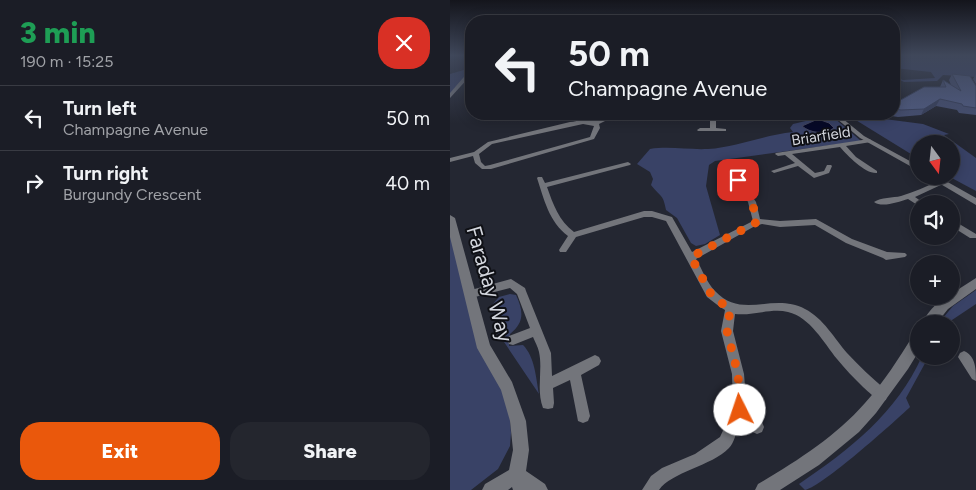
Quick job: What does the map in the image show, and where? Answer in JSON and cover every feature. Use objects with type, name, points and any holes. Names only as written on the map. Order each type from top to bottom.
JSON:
[{"type":"street","points":[[450,96],[465,79]]},
{"type":"street","points":[[451,157],[476,153],[490,143],[570,124],[594,124],[603,120]]},
{"type":"street","points":[[713,130],[714,120]]},
{"type":"street","points":[[842,120],[868,141],[910,165]]},
{"type":"street","points":[[476,153],[478,163],[484,168],[491,167],[592,138],[597,128],[594,124]]},
{"type":"street","points":[[700,130],[724,130]]},
{"type":"street","name":"Briarfield","points":[[778,154],[868,141]]},
{"type":"street","points":[[841,144],[854,158],[874,172]]},
{"type":"street","points":[[788,154],[814,176],[827,172],[829,166]]},
{"type":"street","points":[[573,235],[561,226],[556,218],[541,182],[594,175],[631,164]]},
{"type":"street","points":[[774,171],[799,164]]},
{"type":"street","points":[[728,183],[741,179],[752,202],[757,222]]},
{"type":"street","points":[[914,195],[936,185]]},
{"type":"street","points":[[947,185],[976,202]]},
{"type":"street","points":[[878,202],[910,197]]},
{"type":"street","points":[[563,250],[573,235],[634,216],[652,214],[669,219],[711,294],[730,310],[778,307],[801,313],[813,321],[846,360],[881,395]]},
{"type":"street","name":"Faraday Way","points":[[450,218],[484,348],[507,387],[518,421],[521,450],[520,482]]},
{"type":"street","points":[[691,257],[757,222],[780,224],[816,222],[887,261],[902,255]]},
{"type":"street","points":[[960,228],[973,236]]},
{"type":"street","points":[[470,294],[511,283],[521,291],[545,353],[548,403]]},
{"type":"street","points":[[936,315],[944,305],[976,283]]},
{"type":"street","points":[[650,490],[656,481],[668,473],[700,459],[725,442],[740,410],[738,374],[727,331],[730,310]]},
{"type":"street","points":[[513,340],[537,330]]},
{"type":"street","points":[[764,490],[829,450],[853,429],[897,377],[910,354]]},
{"type":"street","points":[[964,357],[976,374]]},
{"type":"street","points":[[546,386],[595,361]]},
{"type":"street","points":[[574,372],[583,416]]},
{"type":"street","points":[[736,418],[757,427]]},
{"type":"street","points":[[491,490],[520,482],[539,490]]},
{"type":"shaded area","points":[[450,78],[465,78],[465,79],[450,96]]},
{"type":"shaded area","points":[[940,78],[937,81],[904,82],[900,80],[900,79]]},
{"type":"shaded area","points":[[810,120],[836,120],[861,141],[715,161],[709,165],[706,186],[720,235],[705,244],[696,246],[691,243],[677,218],[666,210],[662,198],[651,185],[653,179],[650,172],[637,164],[650,149],[708,149],[729,146],[793,132],[790,128],[793,124]]},
{"type":"shaded area","points":[[816,120],[821,120],[829,123],[834,128],[826,132],[817,132],[802,126]]},
{"type":"shaded area","points":[[856,120],[892,120],[923,124],[949,134],[910,135],[910,153]]},
{"type":"shaded area","points":[[960,146],[976,158],[976,191],[960,182]]},
{"type":"shaded area","points":[[450,217],[509,408],[511,433],[510,446],[498,469],[471,490],[450,490]]},
{"type":"shaded area","points":[[976,290],[976,304],[960,315],[946,315],[954,305],[960,305],[960,301]]},
{"type":"shaded area","points":[[510,294],[516,295],[521,317],[518,326],[510,334],[509,346],[523,345],[527,350],[534,368],[539,394],[498,333],[492,305],[499,297]]},
{"type":"shaded area","points":[[918,365],[924,365],[906,398],[910,407],[827,478],[805,490],[799,484],[836,458],[870,429],[885,413],[912,376]]},
{"type":"building","points":[[954,78],[971,78],[976,86],[976,108],[940,99],[924,109],[900,110],[900,100],[924,87],[946,87],[943,80],[961,91]]},
{"type":"route","points":[[738,180],[752,202],[757,222],[723,242],[691,257],[711,294],[730,310],[727,331],[738,374],[740,410]]}]
